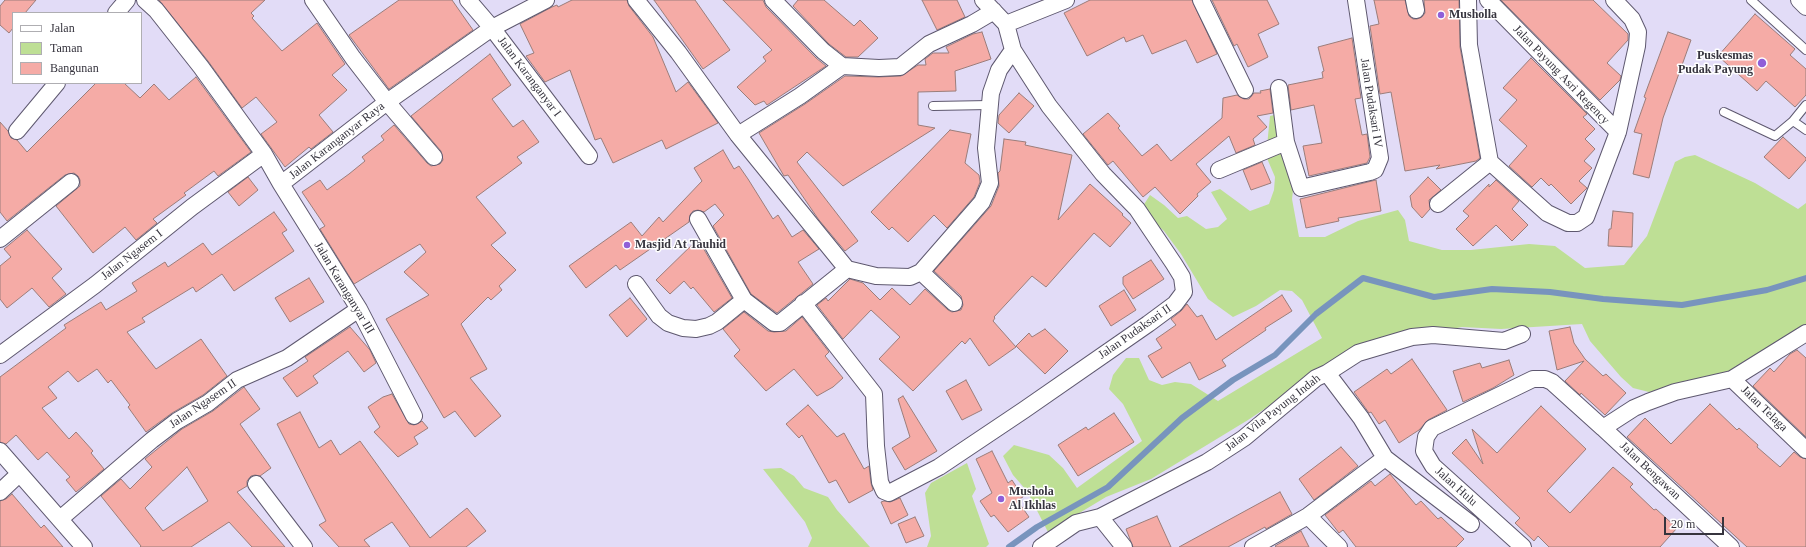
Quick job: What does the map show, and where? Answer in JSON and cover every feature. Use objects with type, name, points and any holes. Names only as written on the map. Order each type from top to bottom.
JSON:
[{"type":"street","points":[[117,12],[127,0]]},
{"type":"street","name":"Jalan Karanganyar Raya","points":[[145,0],[156,10],[201,67],[264,154],[281,184],[387,102],[492,28],[546,0]]},
{"type":"street","points":[[313,0],[353,58],[387,102],[434,157]]},
{"type":"street","name":"Jalan Karanganyar I","points":[[468,0],[492,28],[589,156]]},
{"type":"street","points":[[636,0],[678,52],[738,136],[847,269],[876,276],[910,277],[921,272],[982,202],[990,183],[986,148],[989,105],[999,70],[1013,50]]},
{"type":"street","points":[[773,0],[823,51],[842,66],[879,68],[900,67],[929,44],[972,24],[994,11]]},
{"type":"street","name":"Jalan Pudaksari II","points":[[803,303],[874,394],[876,403],[876,446],[880,482],[884,491],[889,493],[939,467],[1148,324],[1175,304],[1184,292],[1182,277],[1137,209],[1103,174],[1049,106],[1013,50],[1006,24],[983,0]]},
{"type":"street","points":[[1006,24],[1066,0]]},
{"type":"street","points":[[1202,0],[1245,90]]},
{"type":"street","name":"Jalan Pudaksari IV","points":[[1279,88],[1286,142],[1301,188],[1375,170],[1380,158],[1356,0]]},
{"type":"street","points":[[1438,204],[1490,162],[1469,45],[1468,0]]},
{"type":"street","name":"Jalan Payung Asri Regency","points":[[1488,0],[1618,132]]},
{"type":"street","name":"Jalan Payung Asri Regency","points":[[1490,162],[1547,213],[1568,223],[1577,223],[1586,217],[1618,132],[1637,46],[1638,32],[1632,19],[1614,0]]},
{"type":"street","points":[[1799,0],[1806,7]]},
{"type":"street","points":[[738,136],[800,96],[842,66]]},
{"type":"street","points":[[17,131],[56,84]]},
{"type":"street","points":[[1219,170],[1286,142]]},
{"type":"street","name":"Jalan Ngasem I","points":[[0,355],[95,285],[192,207],[264,154]]},
{"type":"street","points":[[0,239],[71,182]]},
{"type":"street","name":"Jalan Karanganyar III","points":[[281,184],[359,310],[414,416]]},
{"type":"street","points":[[698,219],[744,300],[774,323],[780,322],[847,269]]},
{"type":"street","points":[[921,272],[954,303]]},
{"type":"street","points":[[636,284],[658,316],[668,323],[683,328],[696,329],[709,326],[717,322],[744,300]]},
{"type":"street","name":"Jalan Ngasem II","points":[[60,519],[152,440],[177,421],[208,402],[237,380],[286,358],[359,310]]},
{"type":"street","name":"Jalan Telaga","points":[[1806,333],[1732,379],[1806,450]]},
{"type":"street","points":[[1327,373],[1358,353],[1412,337],[1433,336],[1504,341],[1522,334]]},
{"type":"street","name":"Jalan Vila Payung Indah","points":[[1041,547],[1076,523],[1100,517],[1207,462],[1244,438],[1316,378],[1327,373],[1361,418],[1385,458],[1471,524]]},
{"type":"street","name":"Jalan Bengawan","points":[[1533,379],[1545,379],[1552,382],[1604,428],[1731,547]]},
{"type":"street","name":"Jalan Hulu","points":[[1523,547],[1433,466],[1424,451],[1426,437],[1432,428],[1533,379]]},
{"type":"street","points":[[1604,428],[1634,408],[1648,402],[1675,392],[1732,379]]},
{"type":"street","points":[[0,451],[84,547]]},
{"type":"street","points":[[1254,547],[1308,516],[1385,458]]},
{"type":"street","points":[[0,492],[20,474]]},
{"type":"street","points":[[256,484],[304,547]]},
{"type":"street","points":[[1308,516],[1339,547]]},
{"type":"street","points":[[1100,517],[1124,547]]},
{"type":"lane","points":[[1751,0],[1806,50]]},
{"type":"lane","points":[[933,106],[989,105]]},
{"type":"lane","points":[[1724,112],[1775,136],[1793,121],[1806,105]]},
{"type":"lane","points":[[1793,121],[1806,130]]},
{"type":"green space","points":[[1283,113],[1296,165],[1292,199],[1299,237],[1325,237],[1358,221],[1398,210],[1405,220],[1409,241],[1442,250],[1471,250],[1529,244],[1555,246],[1585,268],[1624,265],[1647,236],[1675,162],[1685,157],[1695,155],[1755,183],[1798,209],[1806,203],[1806,324],[1725,376],[1681,387],[1649,392],[1633,388],[1621,377],[1590,341],[1582,324],[1501,329],[1462,327],[1423,335],[1382,337],[1314,376],[1248,420],[1151,479],[1106,497],[1048,532],[1027,491],[1013,475],[1003,456],[1014,445],[1049,455],[1063,468],[1077,488],[1142,441],[1123,404],[1109,389],[1113,375],[1126,358],[1139,358],[1149,380],[1162,385],[1175,382],[1191,384],[1218,401],[1322,338],[1302,300],[1292,291],[1280,290],[1256,306],[1233,317],[1208,299],[1181,254],[1164,231],[1146,215],[1143,206],[1150,195],[1178,218],[1187,216],[1206,229],[1218,227],[1227,219],[1211,192],[1220,189],[1250,211],[1269,204],[1274,190],[1275,177],[1266,156],[1270,116]]},
{"type":"green space","points":[[967,463],[976,489],[972,496],[989,544],[986,547],[927,547],[931,536],[925,493],[931,483]]},
{"type":"green space","points":[[781,468],[794,476],[804,488],[828,497],[837,510],[870,547],[808,547],[812,538],[805,522],[763,469]]},
{"type":"building","points":[[5,0],[36,0],[26,12],[12,12],[12,29],[9,33],[0,25],[0,6]]},
{"type":"building","points":[[159,0],[265,0],[251,13],[254,16],[252,18],[282,51],[317,23],[345,64],[332,75],[347,90],[319,115],[333,132],[311,149],[309,147],[285,167],[261,134],[277,122],[256,97],[242,108],[208,61]]},
{"type":"building","points":[[399,0],[452,0],[473,30],[389,89],[349,35]]},
{"type":"building","points":[[572,0],[627,0],[629,6],[653,37],[676,92],[688,82],[718,123],[666,149],[662,140],[613,163],[601,138],[595,140],[570,70],[545,82],[526,56],[534,53],[520,24],[552,7],[557,5],[558,7]]},
{"type":"building","points":[[654,0],[695,0],[730,50],[703,69]]},
{"type":"building","points":[[723,0],[763,0],[766,7],[816,58],[826,66],[767,105],[764,101],[755,105],[737,87],[766,61],[763,57],[772,50]]},
{"type":"building","points":[[798,0],[824,0],[854,26],[860,20],[878,38],[858,57],[846,57],[829,44],[793,6]]},
{"type":"building","points":[[922,0],[957,0],[965,17],[937,30]]},
{"type":"building","points":[[1090,0],[1192,0],[1217,54],[1197,63],[1186,40],[1152,54],[1143,35],[1126,42],[1124,37],[1087,56],[1064,13]]},
{"type":"building","points":[[1212,0],[1267,0],[1279,24],[1258,34],[1268,57],[1248,67],[1237,44],[1234,46]]},
{"type":"building","points":[[1374,0],[1405,0],[1409,16],[1413,19],[1417,19],[1422,17],[1425,13],[1424,0],[1459,0],[1460,47],[1480,158],[1476,161],[1436,169],[1440,165],[1405,171],[1391,92],[1380,94],[1370,26],[1379,24]]},
{"type":"building","points":[[1501,0],[1593,0],[1628,34],[1628,40],[1607,63],[1621,76],[1620,80],[1600,100]]},
{"type":"building","name":"Puskesmas Pudak Payung","points":[[1755,14],[1795,49],[1790,55],[1806,69],[1806,95],[1795,107],[1766,81],[1757,91],[1718,56]]},
{"type":"building","points":[[982,32],[991,59],[955,71],[956,91],[918,92],[918,125],[935,128],[843,186],[807,152],[797,162],[858,241],[845,251],[819,220],[788,175],[784,176],[759,133],[805,104],[845,76],[901,76],[918,65],[926,65],[925,59],[933,53],[949,53],[946,47],[973,34]]},
{"type":"building","points":[[1668,32],[1691,40],[1663,118],[1649,178],[1633,174],[1642,134],[1634,132],[1646,98],[1644,97]]},
{"type":"building","points":[[1352,38],[1361,98],[1355,99],[1362,135],[1367,134],[1370,157],[1367,163],[1309,176],[1303,146],[1322,143],[1314,105],[1291,110],[1288,85],[1323,78],[1322,72],[1324,71],[1318,47]]},
{"type":"building","points":[[490,54],[511,85],[492,99],[513,127],[523,120],[539,142],[517,157],[522,163],[476,197],[506,233],[491,245],[516,270],[499,286],[502,290],[491,300],[488,297],[461,324],[487,369],[470,378],[501,416],[475,437],[455,411],[444,418],[386,319],[429,295],[404,272],[426,252],[420,244],[354,284],[320,229],[325,226],[302,192],[320,180],[327,190],[349,174],[365,161],[362,157],[384,140],[381,136],[394,125],[427,163],[431,166],[440,164],[443,160],[441,151],[411,116]]},
{"type":"building","points":[[1531,58],[1587,114],[1583,117],[1595,129],[1585,139],[1595,149],[1584,161],[1592,168],[1579,181],[1587,188],[1571,204],[1551,184],[1549,186],[1541,178],[1532,187],[1509,166],[1527,146],[1499,120],[1517,100],[1503,88]]},
{"type":"building","points":[[196,77],[251,152],[218,176],[214,171],[184,193],[186,195],[153,219],[157,223],[136,240],[125,227],[93,253],[56,206],[80,186],[80,180],[74,173],[65,175],[7,221],[0,212],[0,122],[8,131],[11,138],[17,140],[27,152],[95,84],[125,84],[140,98],[154,84],[169,100]]},
{"type":"building","points":[[1270,89],[1273,113],[1257,116],[1267,127],[1253,139],[1255,145],[1236,153],[1229,136],[1196,164],[1211,182],[1197,194],[1198,196],[1180,214],[1155,187],[1143,197],[1113,161],[1108,165],[1083,134],[1108,113],[1120,126],[1118,128],[1142,156],[1157,144],[1171,161],[1222,118],[1223,98],[1237,95],[1244,99],[1249,99],[1254,93],[1261,93],[1260,91]]},
{"type":"building","points":[[1019,93],[1034,106],[1009,133],[998,123],[999,115]]},
{"type":"building","points":[[950,130],[971,134],[965,163],[979,175],[980,182],[974,197],[947,228],[934,215],[908,242],[892,227],[889,230],[871,212]]},
{"type":"building","points":[[1783,137],[1806,158],[1806,160],[1789,179],[1764,157]]},
{"type":"building","points":[[1004,139],[1026,142],[1025,145],[1072,155],[1058,220],[1090,184],[1131,223],[1110,247],[1094,233],[1046,287],[1032,276],[994,317],[995,318],[993,321],[1016,347],[989,366],[970,338],[965,344],[962,341],[913,391],[879,359],[900,337],[871,310],[843,339],[817,305],[826,298],[828,301],[850,279],[863,283],[880,300],[892,288],[910,305],[925,289],[948,310],[952,312],[961,310],[963,305],[961,296],[934,271],[991,206],[999,186],[998,173],[1000,171]]},
{"type":"building","points":[[723,150],[734,169],[739,166],[773,219],[778,215],[792,237],[803,230],[819,249],[798,262],[813,284],[777,313],[751,294],[713,226],[724,215],[715,204],[704,212],[698,210],[693,211],[690,215],[689,222],[620,270],[616,265],[586,288],[569,266],[631,222],[642,236],[659,217],[663,222],[702,181],[694,168]]},
{"type":"building","points":[[1262,162],[1271,183],[1251,190],[1243,170]]},
{"type":"building","points":[[248,177],[258,190],[239,206],[228,192]]},
{"type":"building","points":[[1428,177],[1441,190],[1429,200],[1430,209],[1422,218],[1412,207],[1410,196]]},
{"type":"building","points":[[1376,180],[1381,211],[1338,218],[1339,221],[1306,228],[1300,199]]},
{"type":"building","points":[[1496,180],[1519,201],[1512,209],[1528,225],[1512,241],[1496,225],[1473,246],[1456,229],[1469,216],[1463,211],[1489,184],[1489,187]]},
{"type":"building","points":[[1613,211],[1633,213],[1632,247],[1608,246],[1609,229],[1611,229]]},
{"type":"building","points":[[274,212],[287,230],[282,233],[294,251],[234,291],[222,274],[196,292],[193,287],[142,318],[145,322],[127,332],[156,369],[201,339],[227,376],[203,395],[172,413],[146,432],[128,407],[130,405],[111,380],[108,383],[97,369],[78,382],[68,371],[48,387],[57,398],[42,408],[69,439],[76,432],[93,451],[91,453],[104,469],[76,492],[66,480],[70,477],[47,452],[38,460],[16,435],[6,444],[0,442],[0,377],[66,328],[64,325],[101,302],[106,310],[137,291],[132,283],[165,262],[168,267],[203,243],[212,255]]},
{"type":"building","points":[[27,230],[62,269],[52,278],[66,294],[49,307],[32,288],[7,308],[0,299],[0,266],[11,257],[4,249]]},
{"type":"building","points":[[698,239],[732,298],[714,312],[693,287],[691,289],[684,281],[670,294],[656,280]]},
{"type":"building","points":[[1151,260],[1164,279],[1133,299],[1123,284],[1123,277]]},
{"type":"building","points":[[309,278],[324,302],[290,322],[275,298]]},
{"type":"building","points":[[1124,290],[1136,310],[1111,326],[1099,306]]},
{"type":"building","points":[[1282,295],[1292,311],[1265,328],[1266,330],[1222,360],[1226,366],[1199,380],[1190,362],[1162,378],[1148,356],[1162,348],[1156,339],[1176,325],[1171,319],[1187,304],[1197,317],[1202,315],[1216,340]]},
{"type":"building","points":[[630,298],[647,319],[627,337],[609,315]]},
{"type":"building","points":[[744,312],[768,331],[774,332],[786,331],[802,317],[829,352],[825,356],[843,378],[833,387],[817,396],[794,369],[766,391],[734,356],[740,350],[723,329]]},
{"type":"building","points":[[350,327],[370,350],[376,363],[364,372],[348,351],[313,376],[318,383],[297,397],[283,378],[308,361],[305,357]]},
{"type":"building","points":[[1570,327],[1574,343],[1585,359],[1603,376],[1606,374],[1626,393],[1605,415],[1581,393],[1580,395],[1565,381],[1584,361],[1557,370],[1549,331]]},
{"type":"building","points":[[1045,329],[1068,351],[1045,374],[1016,346],[1029,333],[1032,337]]},
{"type":"building","points":[[1797,350],[1806,358],[1806,437],[1753,386],[1770,368],[1774,372],[1790,354]]},
{"type":"building","points":[[1412,359],[1447,410],[1428,420],[1419,430],[1399,443],[1385,420],[1379,424],[1354,392],[1387,369],[1391,374]]},
{"type":"building","points":[[1509,360],[1514,375],[1493,388],[1463,402],[1453,371],[1480,363],[1482,368]]},
{"type":"building","points":[[966,380],[982,410],[962,420],[946,391]]},
{"type":"building","points":[[244,387],[260,409],[240,424],[271,468],[260,476],[251,476],[247,481],[247,486],[237,492],[285,547],[252,547],[229,522],[191,547],[140,547],[141,546],[101,496],[121,479],[130,489],[152,467],[145,459],[182,429],[213,411]],"holes":[[[187,467],[208,501],[163,531],[145,508]]]},
{"type":"building","points":[[392,394],[409,424],[414,425],[422,421],[428,428],[414,437],[418,444],[398,457],[374,432],[380,427],[368,407],[383,397]]},
{"type":"building","points":[[903,396],[937,451],[905,470],[892,448],[910,437],[898,399]]},
{"type":"building","points":[[1710,404],[1737,430],[1739,428],[1758,445],[1757,447],[1780,467],[1794,452],[1800,457],[1806,459],[1806,547],[1747,547],[1627,437],[1645,418],[1671,444]]},
{"type":"building","points":[[808,405],[837,437],[844,433],[864,469],[869,466],[873,490],[849,503],[836,480],[829,483],[802,435],[799,438],[786,424]]},
{"type":"building","points":[[1541,406],[1586,449],[1547,491],[1570,513],[1613,467],[1633,484],[1630,487],[1654,510],[1656,509],[1677,528],[1660,547],[1549,547],[1538,536],[1534,541],[1515,523],[1520,518],[1452,453],[1466,439],[1483,464],[1472,429],[1497,453]]},
{"type":"building","points":[[300,412],[319,448],[331,440],[340,455],[360,441],[430,538],[467,508],[486,531],[466,547],[410,547],[392,522],[364,540],[370,547],[339,547],[319,525],[326,521],[277,424]]},
{"type":"building","points":[[1114,413],[1134,442],[1078,476],[1058,445],[1086,427],[1088,430]]},
{"type":"building","points":[[1341,447],[1358,466],[1314,500],[1299,479]]},
{"type":"building","points":[[992,451],[1008,483],[1012,480],[1023,497],[1017,500],[1029,517],[1008,532],[994,515],[991,517],[980,501],[992,493],[976,459]]},
{"type":"building","points":[[1390,474],[1416,505],[1421,501],[1438,519],[1441,517],[1464,539],[1456,547],[1356,547],[1343,530],[1339,533],[1325,515],[1371,481],[1375,486]]},
{"type":"building","points":[[1280,492],[1292,514],[1266,529],[1265,527],[1228,547],[1179,547]]},
{"type":"building","points":[[12,494],[41,528],[44,525],[63,547],[0,547],[0,501],[6,499]]},
{"type":"building","points":[[900,498],[908,515],[891,524],[881,502],[890,502]]},
{"type":"building","points":[[1157,516],[1171,547],[1133,547],[1126,529]]},
{"type":"building","points":[[915,517],[924,536],[906,543],[898,524]]},
{"type":"building","points":[[1301,531],[1309,547],[1275,546]]},
{"type":"waterway","points":[[1009,547],[1037,527],[1108,487],[1182,418],[1233,380],[1275,355],[1316,314],[1363,278],[1434,297],[1492,289],[1550,292],[1603,299],[1682,305],[1767,290],[1806,278]]},
{"type":"place","name":"Musholla","points":[[1441,15]]},
{"type":"place","name":"Puskesmas Pudak Payung","points":[[1762,63]]},
{"type":"place","name":"Masjid At Tauhid","points":[[627,245]]},
{"type":"place","name":"Mushola Al Ikhlas","points":[[1001,499]]}]
